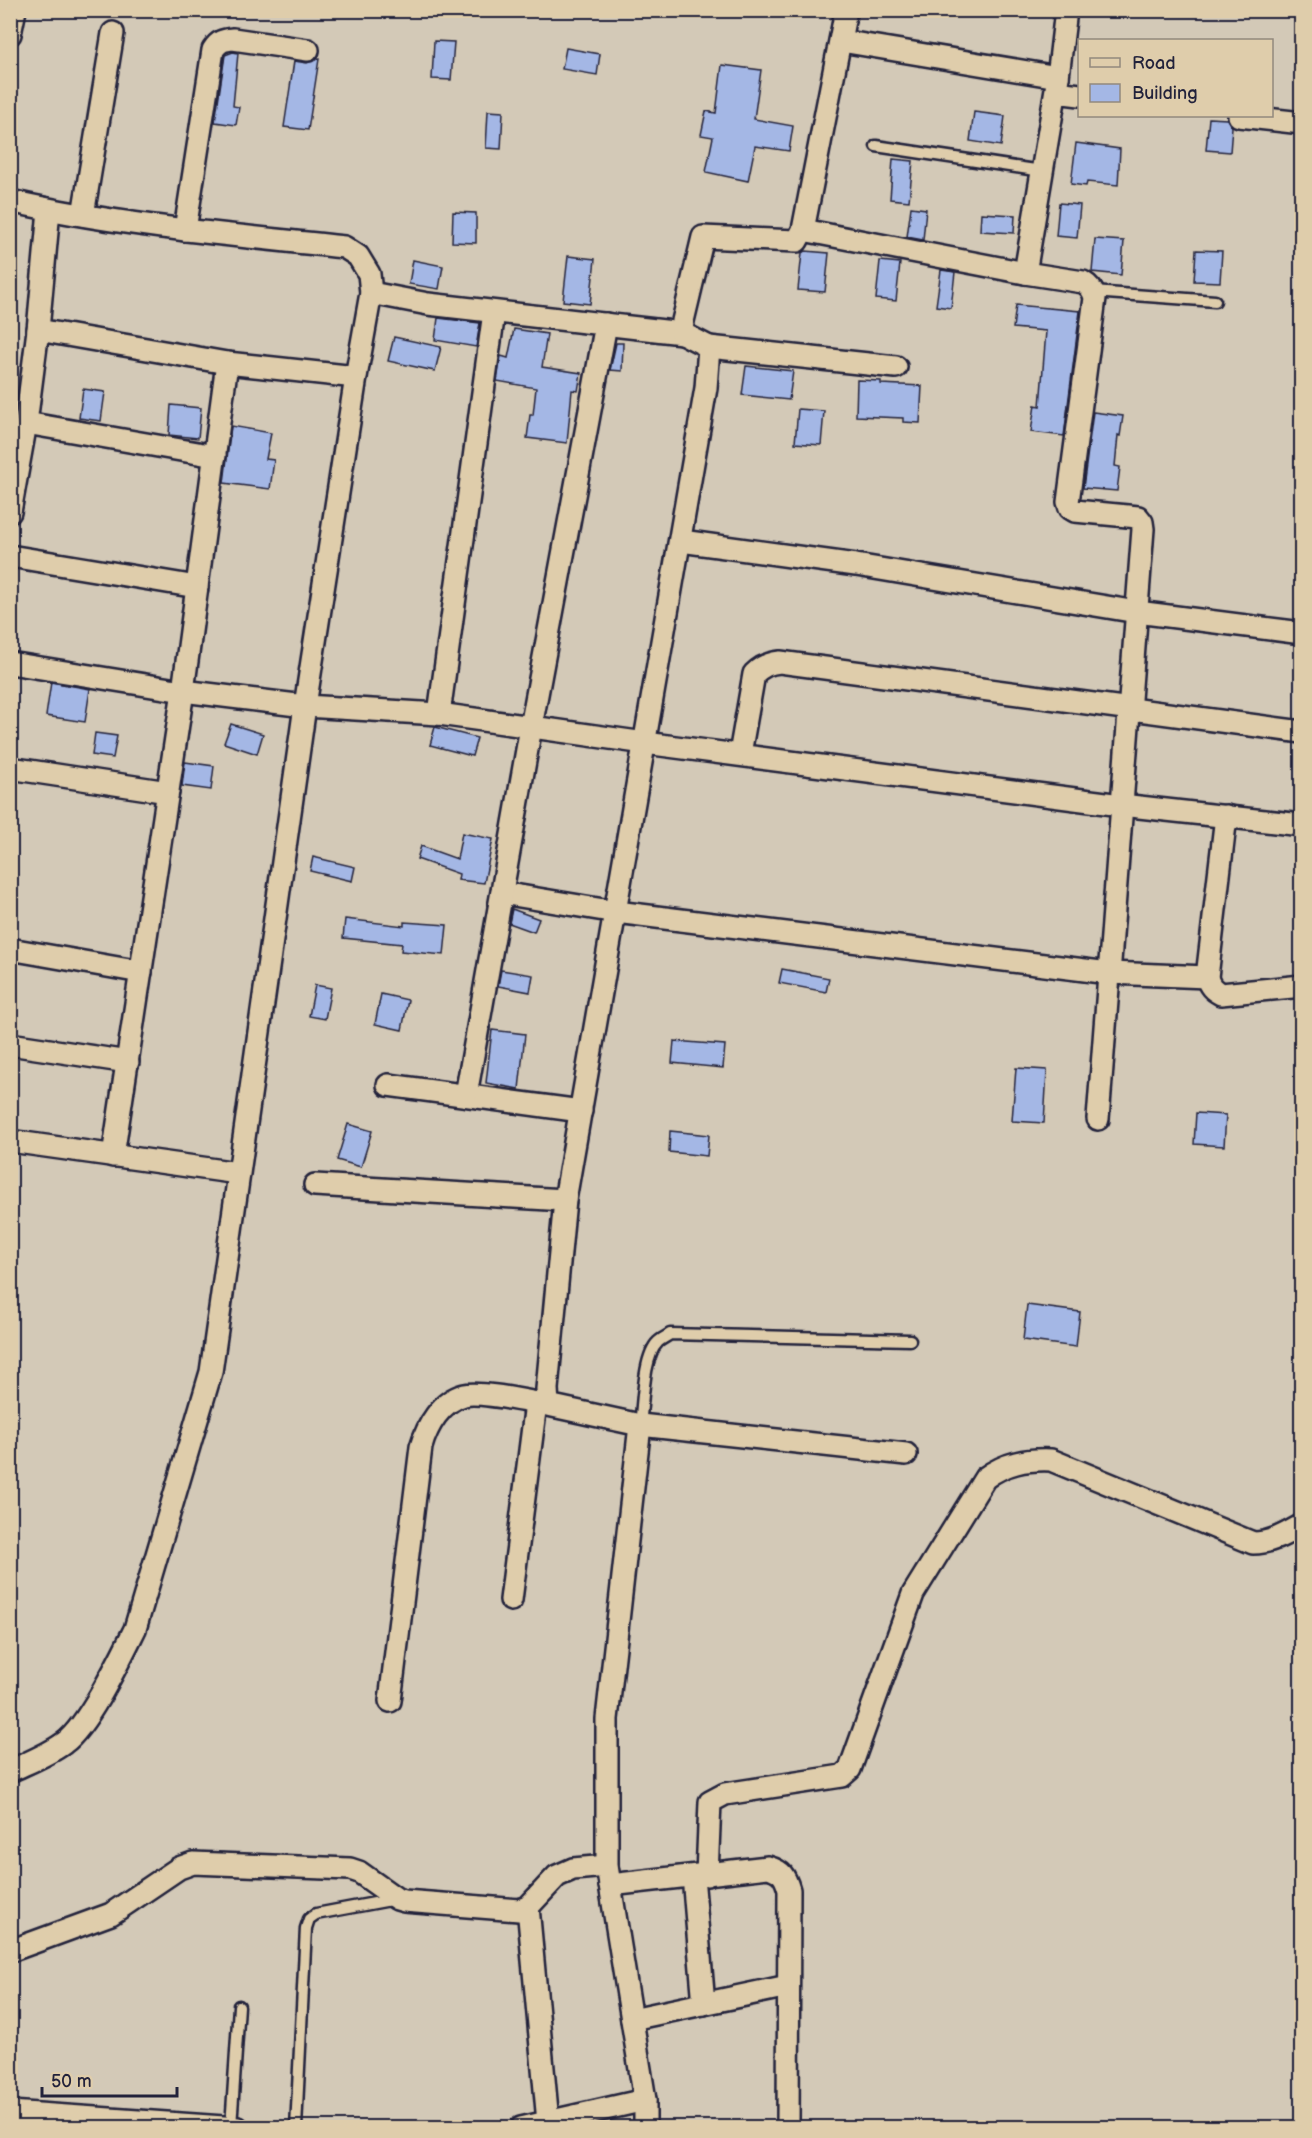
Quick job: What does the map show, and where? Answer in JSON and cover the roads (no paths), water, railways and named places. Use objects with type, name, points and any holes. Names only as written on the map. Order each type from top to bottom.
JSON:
[{"type":"street","points":[[10,34],[15,10]]},
{"type":"street","points":[[682,333],[704,237],[797,241],[803,230],[846,10]]},
{"type":"street","points":[[1025,273],[1057,85],[1066,10]]},
{"type":"street","points":[[83,215],[113,33]]},
{"type":"street","points":[[185,230],[213,50],[222,40],[233,39],[308,50]]},
{"type":"street","points":[[841,41],[1057,85],[1078,94]]},
{"type":"street","points":[[1248,117],[1302,123]]},
{"type":"street","points":[[10,201],[49,210],[185,230],[344,247],[358,256],[369,274],[371,293],[305,706],[211,1372],[135,1629],[125,1649],[79,1729],[47,1754],[10,1771]]},
{"type":"street","points":[[10,512],[26,423],[38,330],[49,210]]},
{"type":"street","points":[[803,230],[1083,282],[1089,285],[1095,298],[1068,502],[1070,508],[1075,511],[1133,515],[1142,522],[1131,710],[1121,805],[1098,1119]]},
{"type":"street","points":[[371,293],[428,304],[682,333],[709,347],[896,367]]},
{"type":"street","points":[[439,714],[494,312]]},
{"type":"street","points":[[466,1095],[606,324]]},
{"type":"street","points":[[38,330],[227,363],[356,377]]},
{"type":"street","points":[[511,1600],[546,1389],[565,1200],[681,541],[706,388],[709,347]]},
{"type":"street","points":[[113,1156],[183,691],[227,363]]},
{"type":"street","points":[[26,423],[215,456]]},
{"type":"street","points":[[681,541],[856,565],[1137,612],[1302,633]]},
{"type":"street","points":[[10,556],[197,587]]},
{"type":"street","points":[[740,754],[754,674],[769,663],[780,662],[1302,732]]},
{"type":"street","points":[[10,663],[183,691],[305,706],[439,714],[1121,805],[1302,825]]},
{"type":"street","points":[[10,768],[168,792]]},
{"type":"street","points":[[1226,816],[1207,977],[1214,991],[1221,994],[1302,986]]},
{"type":"street","points":[[502,893],[616,912],[1109,973],[1207,977]]},
{"type":"street","points":[[10,949],[141,972]]},
{"type":"street","points":[[10,1044],[128,1062]]},
{"type":"street","points":[[388,1085],[581,1111]]},
{"type":"street","points":[[10,1141],[238,1173]]},
{"type":"street","points":[[315,1185],[565,1200]]},
{"type":"street","points":[[390,1701],[421,1447],[425,1432],[432,1420],[448,1403],[465,1395],[481,1395],[542,1404],[640,1425],[906,1454]]},
{"type":"street","points":[[640,1425],[607,1719],[608,1875],[645,2100],[645,2127]]},
{"type":"street","points":[[704,2004],[700,1875],[711,1802],[725,1794],[842,1776],[850,1769],[913,1594],[985,1478],[997,1469],[1033,1459],[1051,1460],[1253,1543],[1264,1543],[1276,1539],[1302,1525]]},
{"type":"street","points":[[10,1951],[111,1914],[179,1868],[193,1863],[350,1869],[359,1872],[397,1899],[510,1910],[528,1907],[557,1876],[573,1869],[608,1875],[700,1875],[768,1867],[779,1870],[786,1879],[789,1890],[788,2127]]},
{"type":"street","points":[[528,1907],[549,2122]]},
{"type":"street","points":[[632,2019],[788,1986]]},
{"type":"street","points":[[521,2127],[645,2100]]},
{"type":"street","points":[[10,2112],[238,2127]]},
{"type":"lane","points":[[876,146],[1042,171]]},
{"type":"lane","points":[[1093,292],[1215,301]]},
{"type":"lane","points":[[640,1425],[647,1364],[657,1342],[670,1334],[910,1340]]},
{"type":"lane","points":[[296,2127],[306,1928],[309,1919],[316,1914],[397,1899]]},
{"type":"lane","points":[[231,2127],[239,2006]]}]
